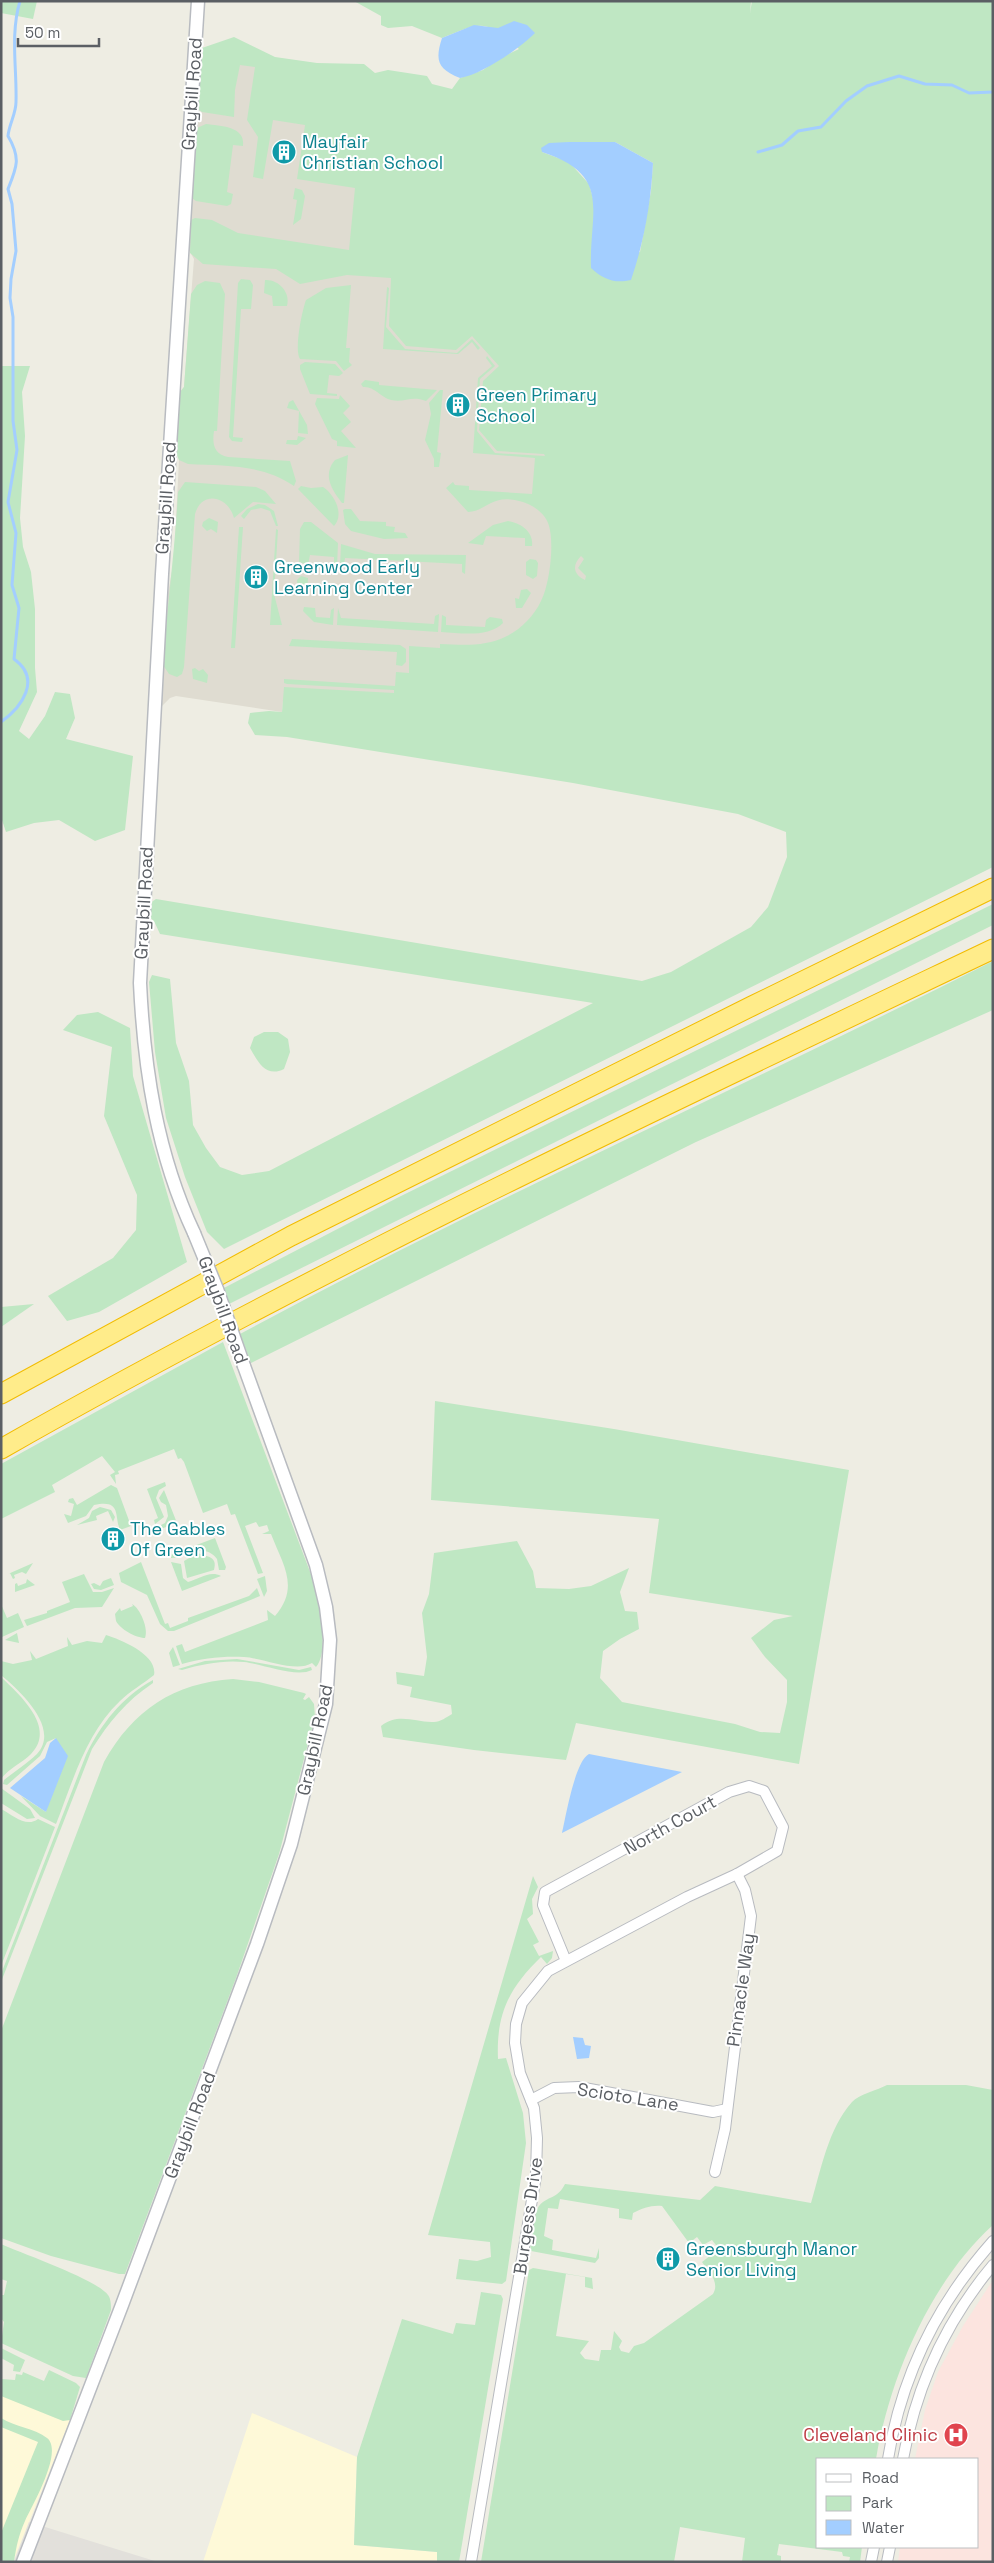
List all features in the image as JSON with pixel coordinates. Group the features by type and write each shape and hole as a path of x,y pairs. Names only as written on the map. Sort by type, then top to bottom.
{"highway":[{"path":"1,1394 291,1236 993,888"},
{"path":"1,1449 210,1333 353,1259 630,1122 993,949"}],"street":[{"name":"Graybill Road","path":"23,2562 122,2305 257,1944 291,1844 326,1704 330,1640 326,1607 316,1565 217,1289 184,1213 164,1152 153,1106 142,1031 140,983 162,566 198,1"},
{"name":"North Court","path":"566,1962 543,1905 546,1892 729,1792 749,1786 764,1791 783,1827 776,1851 736,1874"},
{"name":"Burgess Drive","path":"471,2562 536,2176 537,2138 531,2100 520,2072 515,2043 516,2024 522,2003 541,1978 566,1962 687,1897 736,1874"},
{"name":"Pinnacle Way","path":"715,2172 727,2109 751,1916 745,1890 736,1874"},
{"name":"Scioto Lane","path":"531,2100 554,2088 580,2087 713,2112 727,2109"},
{"path":"888,2458 902,2396 923,2343 954,2290 993,2241"},
{"path":"903,2458 915,2406 935,2354 956,2316 993,2265"},
{"path":"871,2562 874,2548"},
{"path":"887,2562 890,2548"}],"shaded area":[{"path":"240,63 256,66 470,274 701,700 283,701 282,712 176,696 170,698 161,707 168,593 174,560 180,392 184,387 194,259 189,250 200,71"},
{"name":"Cleveland Clinic","path":"993,2280 993,2562 898,2562 900,2548 979,2548 979,2458 915,2458 925,2410 938,2372 963,2326"},
{"path":"1,2393 70,2420 13,2562 1,2562"},
{"path":"252,2413 357,2457 354,2545 437,2552 437,2562 203,2562"},
{"path":"29,2522 158,2562 14,2562"}],"green space":[{"path":"1,1 37,1 33,19 1,13"},
{"path":"354,1 751,1 750,13 752,1 993,1 993,867 224,1249 207,1232 185,1177 166,1118 155,1052 149,982 152,975 170,979 176,1043 189,1081 193,1125 206,1148 220,1167 242,1175 269,1171 593,1003 160,934 154,921 148,916 150,903 156,899 642,981 671,972 751,927 768,907 787,857 786,832 738,814 573,783 287,737 255,735 248,723 250,713 282,712 284,687 394,693 394,690 287,684 284,683 284,679 395,686 396,672 409,673 409,646 440,648 440,644 482,644 499,640 527,622 538,607 547,584 551,540 548,523 540,512 528,504 510,499 496,501 480,509 468,512 446,488 453,482 455,485 469,486 469,490 532,494 535,458 473,453 478,378 492,366 486,358 487,356 495,366 480,379 477,431 495,453 545,456 544,454 497,451 479,430 483,381 499,366 472,336 456,350 406,346 389,326 391,278 347,275 300,284 276,269 203,264 190,253 191,220 195,218 212,220 238,233 349,250 355,188 297,179 305,125 273,120 263,179 253,177 258,137 247,120 255,67 240,65 235,90 234,117 202,112 198,109 202,48 234,37 275,57 317,63 364,64 375,73 388,70 427,76 432,84 452,89 460,78 483,70 500,58 519,49 499,32 484,26 467,28 442,38 412,26 388,28 381,25 381,16","holes":["569,142 615,142 653,163 651,191 640,252 591,268 595,205 589,184 569,162 542,152","581,556 584,559 578,568 586,576 585,580 578,575 575,569 576,563"]},
{"path":"206,124 231,128 240,134 243,139 243,146 233,145 227,192 233,194 231,204 227,206 196,201 192,198 197,128"},
{"path":"295,188 302,190 305,196 301,219 293,225 297,200 293,199"},
{"path":"241,279 250,280 253,285 251,309 241,309 233,437 243,438 242,442 232,441 229,437 238,283"},
{"path":"265,280 270,280 282,287 287,296 287,306 273,306 272,296 264,293"},
{"path":"205,281 220,283 225,294 217,431 214,431 213,436 215,448 220,454 228,457 290,461 296,481 294,486 282,479 256,470 229,466 188,464 179,460 177,455 180,392 184,387 191,294 197,285"},
{"path":"351,285 346,348 350,348 349,362 352,365 344,371 336,361 300,359 298,339 306,300 326,288"},
{"path":"387,287 389,288 386,327 405,349 457,353 472,339 480,348 478,350 472,342 458,354 383,349"},
{"path":"305,362 335,364 343,373 339,376 329,375 327,393 337,394 337,396 310,394 300,369 300,365"},
{"path":"2,366 30,366 22,392 25,436 20,518 23,547 31,572 35,609 37,692 19,731 29,739 45,716 55,692 70,694 75,718 66,739 133,756 125,830 95,841 59,820 34,823 6,832 1,817"},
{"path":"365,380 379,382 379,385 437,390 426,401 421,399 391,400 371,388 363,387 361,384"},
{"path":"440,390 443,390 437,452 441,453 439,467 434,467 434,459 425,440 431,414 429,403"},
{"path":"340,395 350,406 343,413 351,422 341,431 356,448 337,446 337,441 332,439 315,404 317,398 339,399"},
{"path":"293,400 307,425 308,434 298,433 299,411 287,408 289,402"},
{"path":"298,436 306,438 297,445 286,444 287,440 297,440"},
{"path":"348,455 344,503 342,503 332,488 329,471 335,460"},
{"path":"185,482 256,487 265,491 276,504 253,502 234,518 226,505 215,499 203,501 198,506 195,514 184,667 182,674 177,677 169,674 163,665 178,492"},
{"path":"301,486 311,488 323,487 331,494 338,510 337,521 334,526 298,489"},
{"path":"258,504 265,505 274,511 278,526 276,526 270,511 261,508 251,510 244,519 241,516 247,509"},
{"path":"351,509 360,521 386,522 386,526 395,527 394,532 405,533 408,538 384,539 351,531 345,524 343,510"},
{"path":"209,518 218,522 217,533 211,529 207,531 202,526 203,522"},
{"path":"508,521 522,526 529,532 532,546 525,546 525,538 486,536 483,545 468,543 493,525"},
{"path":"304,522 311,522 338,543 337,567 334,564 334,557 310,555 308,565 299,562 300,529"},
{"path":"239,527 243,527 235,648 231,648"},
{"path":"276,529 278,530 274,594 282,625 270,625"},
{"path":"341,544 375,554 466,555 465,574 462,572 462,564 345,558 344,565 340,567"},
{"path":"530,559 536,560 538,563 537,576 533,579 526,575 526,562"},
{"path":"301,576 308,578 307,593 304,595 298,594 297,580"},
{"path":"527,589 531,593 522,608 516,608 515,598 519,599 521,590"},
{"path":"304,607 315,608 316,617 330,618 331,610 334,608 333,625 314,622 303,611"},
{"path":"338,608 341,618 434,624 435,616 439,614 438,632 337,625"},
{"path":"442,615 446,617 446,625 485,627 486,620 490,617 502,619 503,623 497,628 482,633 441,632"},
{"path":"292,639 400,645 406,649 406,662 402,666 396,665 397,652 289,646"},
{"path":"195,668 199,671 203,669 208,675 207,683 193,679 192,669"},
{"path":"993,904 993,925 227,1305 222,1289 399,1197"},
{"path":"993,961 993,1010 696,1142 251,1363 240,1334 426,1237"},
{"path":"98,1012 130,1028 133,1076 187,1262 99,1312 67,1321 48,1296 113,1258 136,1230 137,1195 104,1116 112,1047 63,1030 77,1015"},
{"path":"264,1032 278,1032 288,1039 290,1052 284,1069 278,1071 267,1070 250,1048 254,1037"},
{"path":"34,1304 1,1327 1,1307"},
{"path":"223,1342 312,1577 323,1636 320,1659 316,1667 312,1663 305,1666 288,1666 252,1658 236,1657 205,1659 182,1664 176,1646 182,1644 185,1652 268,1620 267,1610 275,1616 287,1595 288,1585 284,1566 271,1534 262,1534 269,1531 267,1525 259,1527 256,1522 245,1526 263,1573 258,1574 235,1514 231,1515 227,1504 203,1513 184,1462 181,1458 178,1459 174,1449 118,1471 119,1474 115,1475 116,1484 110,1475 115,1472 102,1456 52,1485 55,1492 1,1519 1,1464"},
{"path":"435,1401 614,1429 849,1470 799,1764 576,1723 566,1760 474,1750 383,1737 381,1726 394,1720 408,1719 436,1722 452,1714 451,1705 410,1697 412,1687 397,1684 396,1672 424,1676 427,1657 422,1613 429,1594 434,1553 517,1541 533,1571 536,1588 569,1589 591,1586 629,1568 620,1592 625,1611 637,1612 639,1629 603,1651 600,1678 622,1702 735,1724 760,1732 780,1733 787,1702 787,1680 765,1657 751,1638 774,1620 793,1616 649,1593 659,1519 431,1500"},
{"path":"165,1482 166,1486 159,1490 156,1498 164,1517 155,1524 154,1520 158,1518 147,1489"},
{"path":"111,1485 117,1488 131,1526 120,1530 115,1510 109,1504 94,1505 86,1516 68,1523 64,1514 71,1516 74,1504 68,1502 69,1499 73,1498 77,1505"},
{"path":"164,1490 177,1523 158,1530 157,1527 165,1523 168,1516 166,1505 159,1498"},
{"path":"100,1507 111,1510 115,1517 113,1522 108,1511 96,1516 97,1520 77,1525 89,1518 92,1511"},
{"path":"215,1538 226,1567 225,1570 219,1570 217,1559 206,1551 171,1558 170,1555"},
{"path":"198,1553 208,1556 213,1560 214,1570 187,1578 184,1561"},
{"path":"141,1562 165,1624 168,1623 170,1628 188,1621 188,1618 249,1596 257,1588 260,1596 174,1631 168,1631 160,1624 147,1595 121,1582 119,1573"},
{"path":"171,1562 181,1564 183,1578 188,1582 209,1574 221,1576 182,1591"},
{"path":"33,1563 26,1574 22,1572 14,1575 15,1578 13,1579 10,1573"},
{"path":"84,1574 93,1592 102,1592 114,1588 102,1607 75,1608 27,1626 24,1620 47,1613 47,1611 70,1602 62,1582"},
{"path":"265,1576 267,1591 264,1597 257,1579"},
{"path":"111,1578 114,1585 101,1590 94,1589 91,1584 94,1583 100,1586 103,1581"},
{"path":"27,1579 35,1585 15,1592 15,1584 17,1583 18,1586 26,1583"},
{"path":"1,1604 7,1618 18,1613 24,1627 2,1637"},
{"path":"132,1604 143,1619 146,1629 145,1638 129,1632 116,1621 115,1614 120,1608 121,1611 133,1606"},
{"path":"17,1633 19,1643 5,1640"},
{"path":"106,1635 138,1649 150,1661 154,1668 154,1675 120,1701 98,1728 82,1758 56,1824 40,1816 21,1796 46,1812 56,1738 47,1742 40,1756 7,1785 3,1784 4,1780 37,1754 43,1744 44,1733 35,1710 18,1690 1,1675 1,1661 13,1664 32,1660 30,1651 36,1659 68,1646 67,1637 72,1645 87,1641 102,1643"},
{"path":"173,1647 180,1665 173,1667 169,1653"},
{"path":"237,1659 299,1670 311,1667 312,1670 288,1672 244,1662 213,1663 182,1670 178,1669 205,1661"},
{"path":"1,1677 26,1702 38,1723 40,1734 38,1744 31,1754 1,1779"},
{"path":"233,1679 259,1682 304,1693 306,1694 303,1699 305,1700 309,1697 314,1704 315,1717 279,1854 236,1978 125,2274 119,2274 51,2256 1,2238 1,2031 104,1762 115,1744 142,1714 174,1693 192,1686"},
{"path":"153,1680 153,1683 134,1697 119,1713 92,1749 1,1982 1,1974 86,1755 98,1733 122,1703"},
{"path":"1,1788 30,1809 35,1818 27,1819 1,1803"},
{"path":"1,1809 24,1821 29,1822 38,1819 55,1827 1,1966"},
{"path":"533,1876 538,1887 532,1899 533,1914 527,1919 539,1942 533,1945 539,1956 553,1951 552,1958 547,1964 541,1957 520,1980 507,2003 499,2028 498,2059 506,2058 523,2113 526,2143 506,2281 502,2284 456,2279 459,2259 477,2261 491,2257 490,2242 428,2235"},
{"path":"887,2085 966,2085 993,2090 993,2225 970,2248 950,2274 932,2302 916,2333 891,2396 876,2458 816,2458 816,2548 862,2548 860,2562 849,2562 850,2557 843,2556 842,2552 779,2544 777,2555 781,2556 781,2562 742,2562 745,2538 680,2527 674,2562 481,2562 529,2270 533,2268 592,2278 593,2289 585,2287 585,2277 566,2274 556,2336 589,2341 580,2353 585,2359 599,2361 601,2350 611,2350 614,2331 622,2341 619,2347 621,2351 629,2353 634,2346 644,2343 713,2294 715,2290 713,2277 702,2262 719,2249 712,2240 703,2245 697,2237 689,2243 662,2206 651,2206 637,2211 633,2213 632,2220 619,2218 619,2209 560,2199 558,2209 548,2208 544,2236 553,2240 552,2250 596,2258 599,2248 599,2258 595,2263 531,2251 533,2228 539,2206 545,2200 556,2195 565,2184 700,2200 715,2186 811,2203 831,2137 852,2102 864,2094"},
{"path":"1,2244 75,2274 108,2295 111,2310 86,2378 73,2376 1,2343 4,2322 1,2318 1,2295 4,2295 7,2281 1,2279"},
{"path":"481,2292 501,2295 503,2299 459,2562 437,2562 437,2552 354,2545 357,2457 402,2319 453,2334 456,2323 475,2325"},
{"path":"1,2348 25,2360 20,2372 13,2371 14,2365 1,2358"},
{"path":"49,2370 76,2383 80,2387 70,2420 63,2421 1,2396 1,2379 15,2380 16,2374 22,2375 23,2372 44,2381"},
{"path":"1,2418 47,2438 51,2445 52,2454 40,2492 21,2531 14,2562 1,2562 1,2533 38,2442 1,2427"}],"water":[{"path":"514,21 527,25 535,33 489,67 460,78 452,75 442,67 439,52 442,38 474,25 498,28"},
{"path":"615,142 653,163 651,193 646,222 631,280 609,280 591,268 593,212 592,197 588,184 579,172 564,161 542,152 541,148 549,143"},
{"path":"56,1738 68,1756 46,1812 10,1788 45,1758 50,1743"},
{"path":"589,1754 682,1772 562,1833 575,1778 579,1767"},
{"path":"573,2037 583,2038 585,2045 591,2046 589,2058 577,2059"}],"waterway":[{"path":"1,722 22,701 28,684 27,675 14,659 19,608 12,585 16,533 8,502 17,450 13,421 13,317 10,298 16,251 12,204 8,189 14,175 16,157 15,150 8,136 16,106 15,26 20,1"},
{"path":"758,152 782,145 798,131 821,127 846,101 867,86 899,76 925,84 952,85 969,93 993,92"}],"place":[{"name":"Mayfair Christian School","path":"284,152"},
{"name":"Green Primary School","path":"458,405"},
{"name":"Greenwood Early Learning Center","path":"256,577"},
{"name":"The Gables Of Green","path":"113,1539"},
{"name":"Greensburgh Manor Senior Living","path":"668,2259"},
{"name":"Cleveland Clinic","path":"956,2435"}]}
